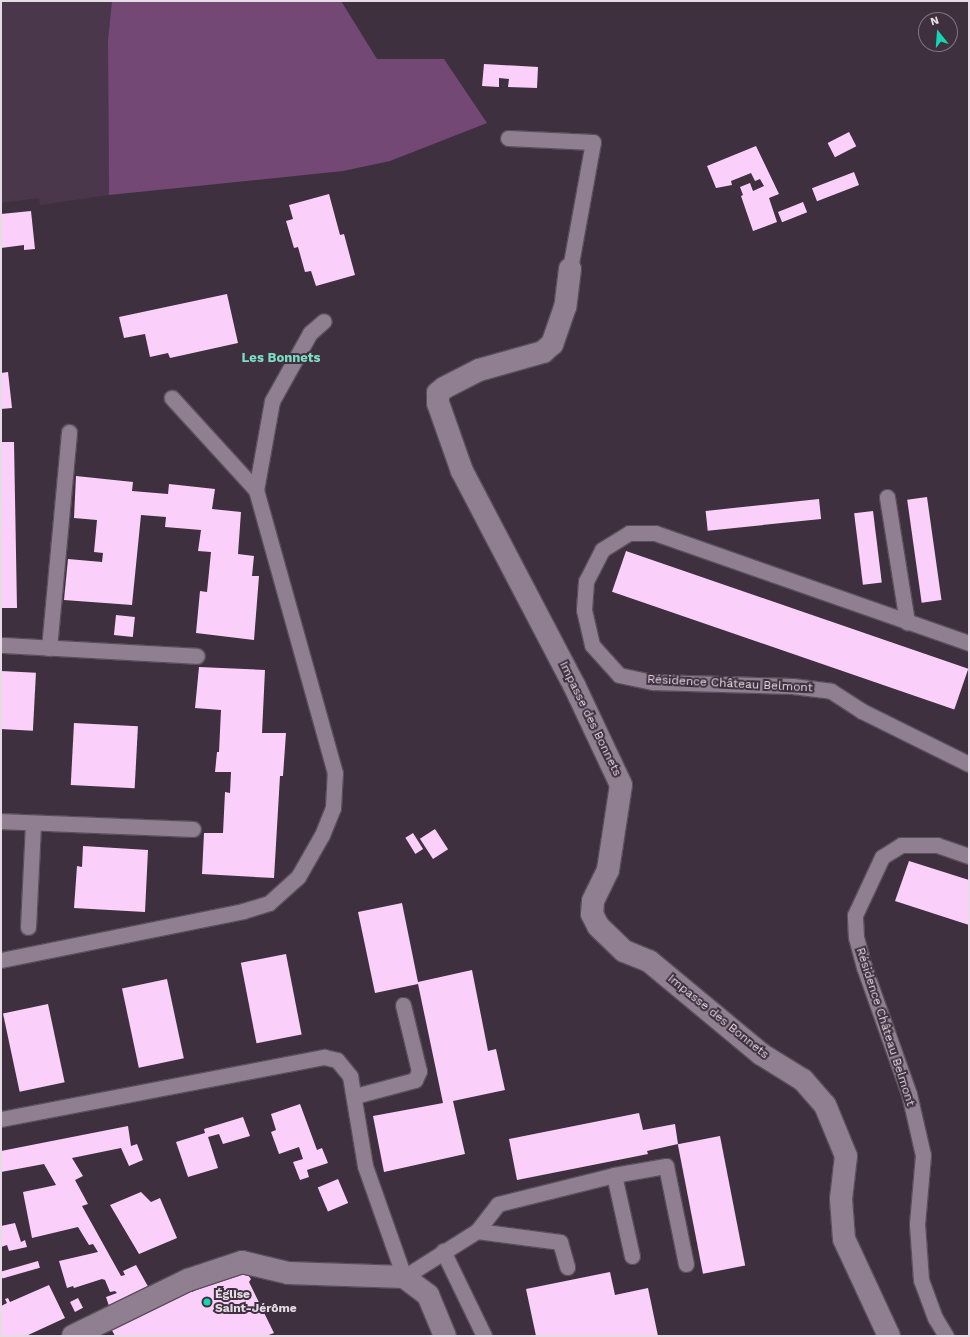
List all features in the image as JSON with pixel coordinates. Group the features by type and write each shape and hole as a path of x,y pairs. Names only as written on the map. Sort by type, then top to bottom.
{"street":[{"name":"Impasse des Bonnets","path":"570,269 566,307 552,344 543,352 479,370 444,388 438,393 438,403 462,471 574,685 621,785 608,870 592,901 592,914 598,926 624,951 649,961 761,1054 803,1080 825,1105 846,1156 841,1199 844,1239 889,1336"},
{"path":"73,1336 188,1280 242,1262 288,1273 404,1277 428,1295 445,1336"}],"lane":[{"path":"508,138 593,142 570,269"},
{"path":"1,960 243,911 269,903 298,877 322,835 333,808 334,773 256,490 272,401 310,333 324,321"},
{"path":"172,398 256,490"},
{"path":"49,648 69,432"},
{"path":"887,497 907,622"},
{"name":"Résidence Château Belmont","path":"969,643 655,532 629,533 602,550 586,581 584,610 592,644 619,675 653,682 792,686 832,691 862,711 969,764"},
{"path":"1,645 197,656"},
{"path":"1,821 193,829"},
{"path":"28,927 33,823"},
{"name":"Résidence Château Belmont","path":"946,1336 935,1318 921,1280 917,1224 923,1155 909,1094 864,967 856,937 855,915 882,858 902,845 937,846 969,856"},
{"path":"354,1096 415,1080 418,1071 402,1005"},
{"path":"1,1119 324,1057 337,1060 345,1068 354,1096 365,1166 404,1277 443,1251 478,1231 498,1204 614,1175 666,1166 686,1264"},
{"path":"614,1175 632,1256"},
{"path":"478,1231 560,1242 567,1267"},
{"path":"443,1251 484,1336"}],"shaded area":[{"path":"1,1 112,1 108,40 109,195 40,205 39,198 1,203"},
{"path":"112,1 341,1 377,59 444,59 487,123 390,161 343,171 109,195 108,40"}],"building":[{"path":"484,64 538,67 537,88 508,87 509,79 499,78 499,87 482,86"},
{"path":"849,132 856,146 835,157 828,143"},
{"path":"756,146 779,194 769,198 777,222 753,231 741,196 743,195 740,187 750,183 753,191 764,186 760,179 755,181 751,173 731,181 732,185 716,188 707,166"},
{"path":"854,172 859,185 817,201 812,188"},
{"path":"329,194 340,235 344,234 355,275 316,286 311,271 305,272 298,247 294,248 286,221 293,219 289,205"},
{"path":"803,202 807,212 782,222 778,212"},
{"path":"31,211 35,249 24,250 24,245 1,248 1,214"},
{"path":"227,294 238,343 170,358 168,353 150,357 145,334 124,338 119,317"},
{"path":"8,372 12,408 1,409 1,373"},
{"path":"1,442 14,442 17,608 1,608"},
{"path":"76,476 133,482 132,491 168,494 169,484 215,489 212,509 241,512 238,554 254,556 252,576 259,576 254,640 196,633 200,591 207,592 211,552 198,551 201,530 165,527 166,517 141,515 132,605 64,600 68,559 102,562 103,553 94,552 97,520 74,518"},
{"path":"927,497 941,600 922,603 907,500"},
{"path":"819,499 821,519 708,531 706,511"},
{"path":"873,511 882,582 863,585 854,513"},
{"path":"626,551 968,669 954,710 612,592"},
{"path":"116,615 135,617 133,637 114,635"},
{"path":"199,667 265,670 262,733 286,733 283,776 280,776 274,878 202,874 204,833 223,833 225,792 230,793 231,772 215,772 217,752 219,752 221,710 195,708"},
{"path":"1,671 36,673 33,731 1,729"},
{"path":"74,723 138,726 135,788 71,785"},
{"path":"435,829 448,849 433,859 420,839"},
{"path":"413,833 423,849 415,854 405,838"},
{"path":"83,846 148,850 145,912 74,908 77,866 82,867"},
{"path":"909,861 969,880 969,925 895,901"},
{"path":"402,903 418,982 472,970 488,1051 496,1049 505,1090 453,1101 465,1154 384,1172 373,1116 443,1103 418,984 375,993 358,912"},
{"path":"286,954 302,1034 256,1043 241,963"},
{"path":"167,979 184,1058 139,1068 122,989"},
{"path":"48,1004 65,1082 20,1092 3,1014"},
{"path":"300,1104 317,1150 322,1148 328,1163 307,1170 309,1177 300,1180 293,1162 303,1159 299,1147 279,1154 271,1132 276,1130 271,1114"},
{"path":"639,1113 643,1130 675,1124 678,1144 647,1151 648,1154 517,1180 509,1139"},
{"path":"243,1117 250,1136 223,1144 219,1134 208,1137 218,1168 188,1177 176,1142 205,1133 204,1129"},
{"path":"128,1126 131,1146 137,1144 143,1160 129,1166 121,1148 72,1158 83,1176 75,1180 88,1204 82,1206 121,1276 125,1275 123,1271 136,1265 150,1290 110,1309 106,1297 117,1293 115,1291 110,1292 105,1280 102,1279 74,1288 73,1286 67,1288 59,1261 98,1252 93,1244 89,1245 78,1227 32,1238 23,1192 56,1185 44,1164 1,1172 1,1151"},
{"path":"720,1136 745,1266 703,1274 678,1144"},
{"path":"338,1179 348,1203 328,1212 318,1188"},
{"path":"141,1192 151,1202 160,1198 177,1238 139,1254 110,1205"},
{"path":"15,1223 21,1242 25,1240 27,1247 9,1251 7,1245 1,1247 1,1226"},
{"path":"38,1261 40,1268 2,1278 1,1272"},
{"name":"Église Saint-Jérôme","path":"242,1268 251,1279 249,1282 274,1333 266,1336 115,1336 108,1323 190,1287 192,1292"},
{"path":"610,1272 615,1295 648,1288 658,1336 536,1336 526,1289"},
{"path":"49,1285 65,1318 26,1336 1,1336 1,1306 7,1303 5,1299 8,1298 10,1302"},
{"path":"78,1298 83,1308 75,1312 70,1302"}],"place":[{"name":"Église Saint-Jérôme","path":"207,1302"}],"district":[{"name":"Les Bonnets","path":"281,358"}]}
